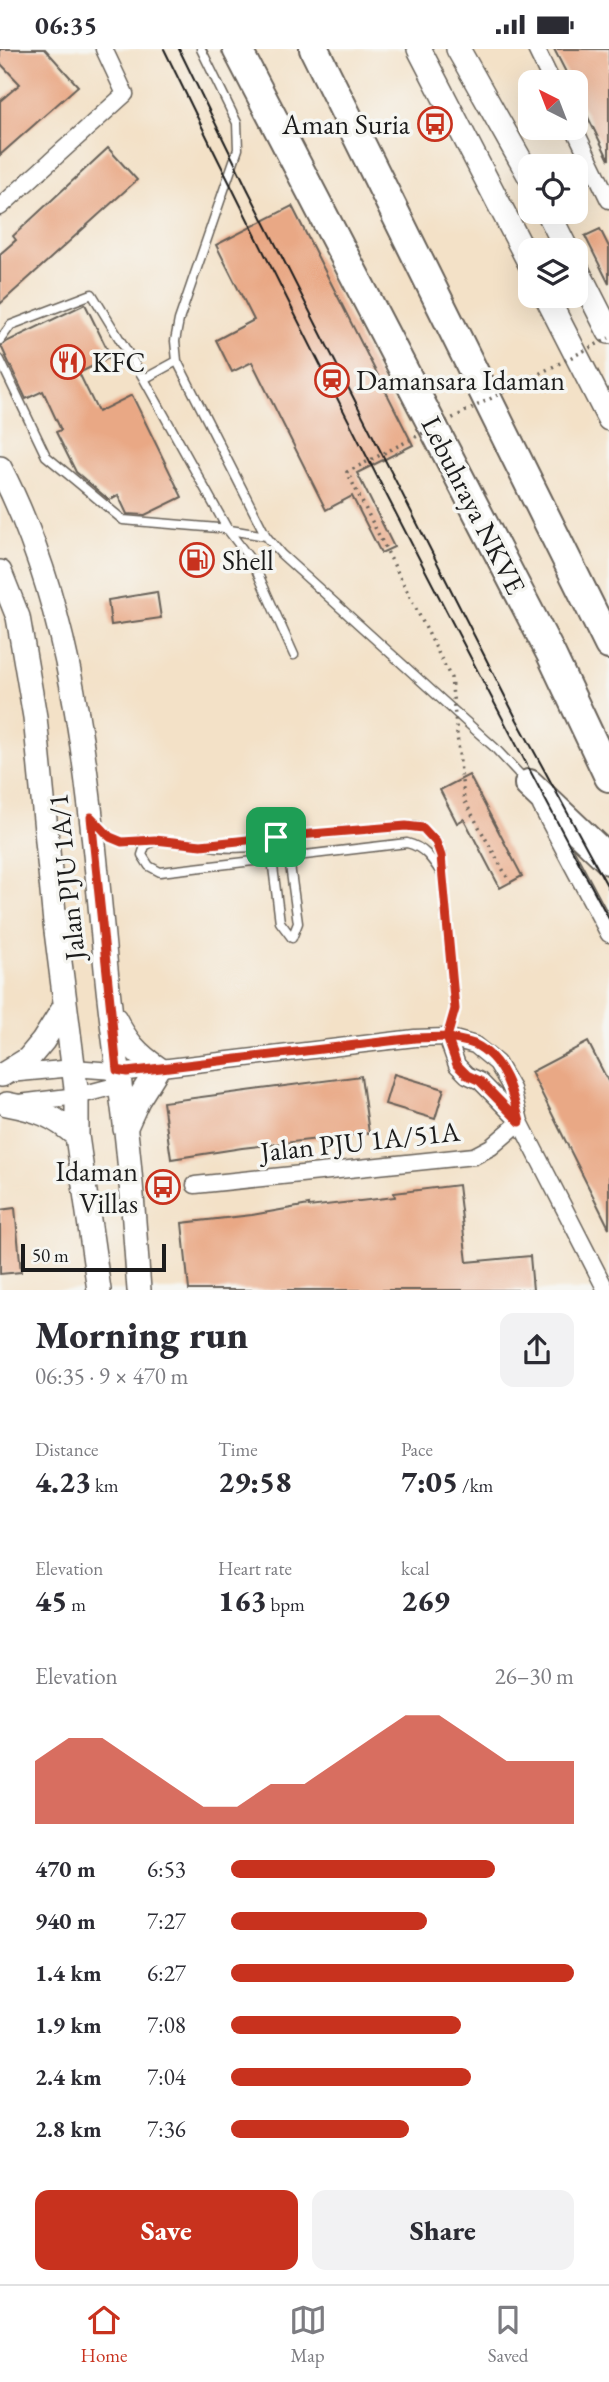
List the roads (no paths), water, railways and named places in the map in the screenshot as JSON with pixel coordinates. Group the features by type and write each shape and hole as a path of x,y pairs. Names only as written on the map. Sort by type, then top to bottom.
{"highway":[{"name":"Lebuhraya NKVE","path":"237,49 545,641 609,777"},
{"name":"Lebuhraya NKVE","path":"314,49 609,645"},
{"path":"529,784 609,860"}],"main road":[{"path":"419,49 518,241"},
{"path":"458,49 518,156"},
{"path":"588,291 609,332"},
{"path":"552,308 609,419"},
{"name":"Jalan PJU 1A/1","path":"0,468 19,506 50,591 65,655 91,817 110,1010 121,1076 139,1290"},
{"name":"Jalan PJU 1A/1","path":"0,572 18,617 35,717 55,923 77,1096 77,1136 99,1290"},
{"path":"1,1075 28,1059 65,1006"},
{"path":"110,1010 126,1041 139,1055 158,1067 138,1100 125,1129"},
{"path":"3,1105 39,1110 58,1119 77,1136"}],"street":[{"path":"0,207 125,94 104,49"},
{"path":"536,49 546,70"},
{"path":"580,140 609,200"},
{"path":"529,784 609,934"},
{"path":"447,1037 457,1065 467,1075 480,1081 520,1122"},
{"path":"3,1105 77,1096 121,1076 158,1067 415,1038 447,1037 475,1045 497,1063 512,1089 520,1122 606,1290"},
{"path":"1,1075 73,1068 121,1076"},
{"name":"Jalan PJU 1A/51A","path":"195,1185 474,1156 491,1147 520,1122"}],"lane":[{"path":"201,49 237,123 238,149 182,312 175,341 177,361 266,536 289,562 494,747 529,784"},
{"path":"0,340 11,325 92,294 144,379 228,530 253,563 294,656"},
{"path":"0,360 46,456 123,520 266,536"},
{"path":"144,379 177,361"},
{"path":"91,817 110,837 122,842 155,840 222,848 265,846 289,857"},
{"path":"201,845 406,826 423,828 436,842 441,856 455,1009 447,1037"},
{"path":"289,857 298,923 292,938 280,922 272,859 290,843 311,834"},
{"path":"155,840 145,846 142,855 149,866 160,872 407,843 417,845 428,854 442,873"}],"tram line":[{"path":"164,49 382,486 609,919"},
{"path":"179,49 517,720 609,889"}],"place":[{"name":"Aman Suria","path":"435,124"},
{"name":"KFC","path":"68,362"},
{"name":"Damansara Idaman","path":"332,380"},
{"name":"Shell","path":"197,560"},
{"name":"Idaman Villas","path":"163,1187"}]}
